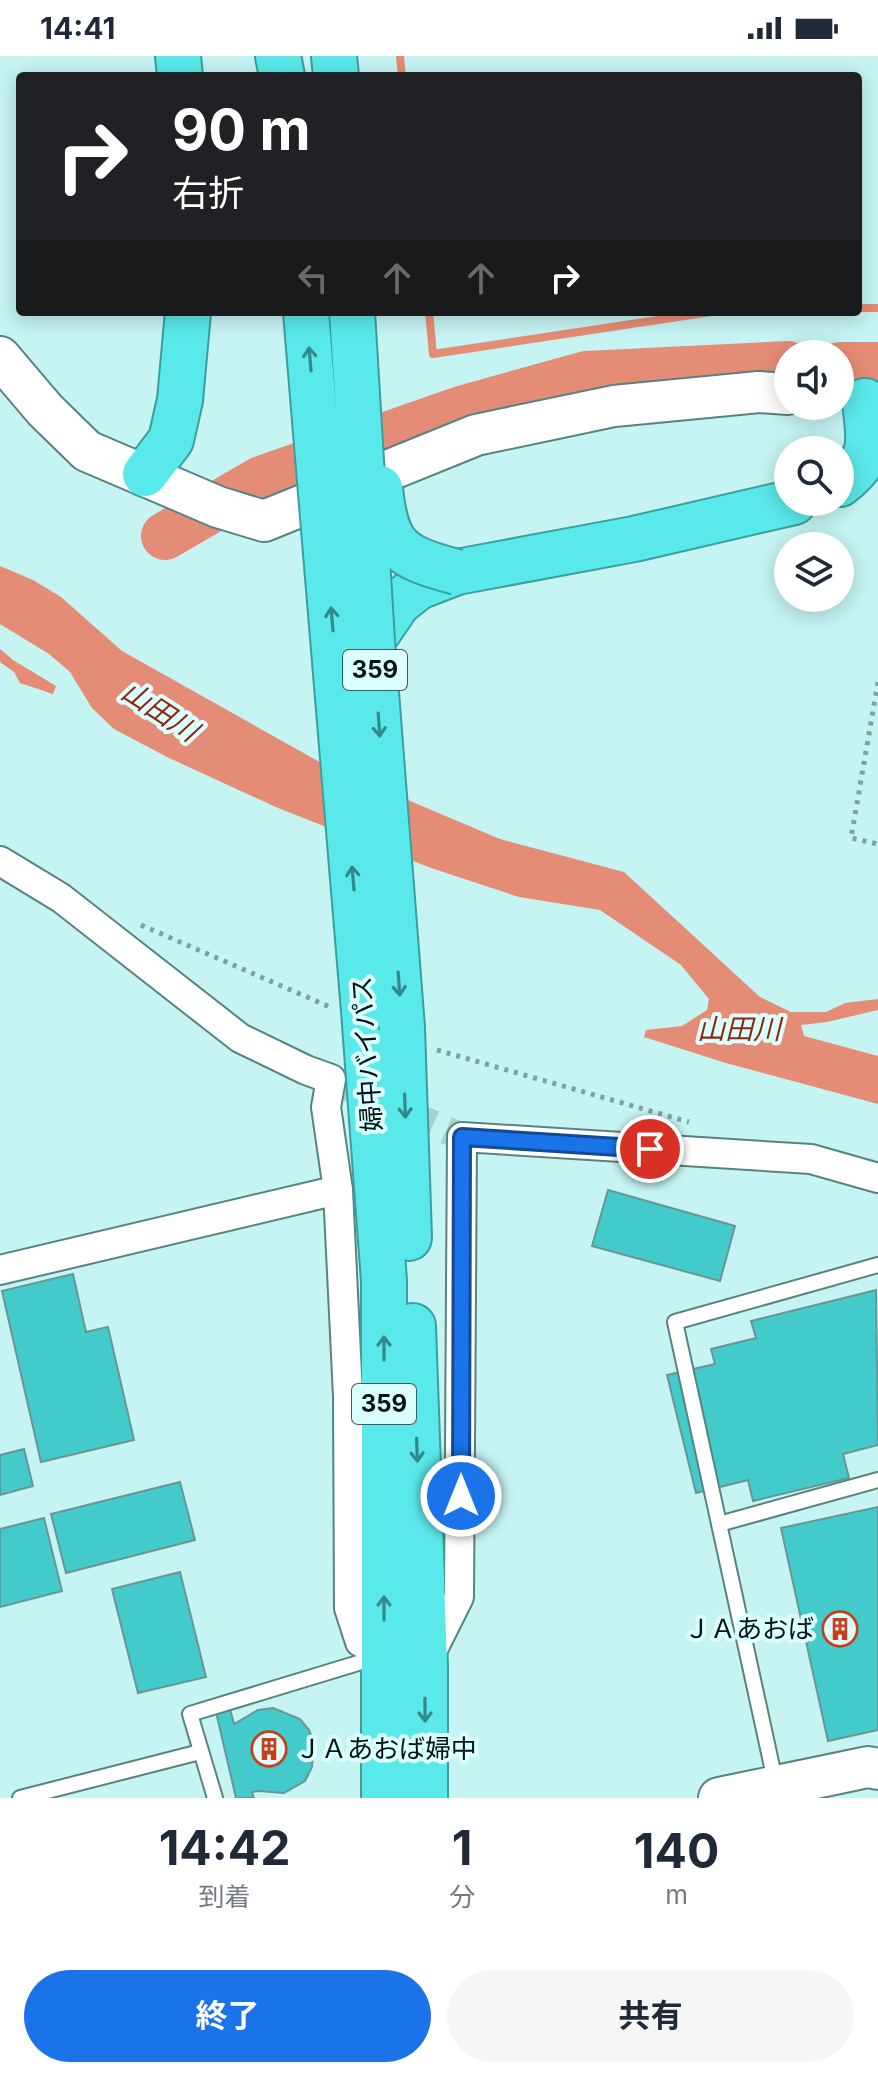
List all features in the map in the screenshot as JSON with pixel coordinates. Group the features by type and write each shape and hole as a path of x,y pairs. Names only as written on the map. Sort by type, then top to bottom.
{"highway":[{"path":"159,482 180,400 188,316"},
{"name":"婦中バイパス","path":"306,316 383,1025 425,1666 425,1798"},
{"name":"婦中バイパス","path":"353,316 372,641 383,1025 384,1798"},
{"path":"354,316 371,386 381,501 387,532 403,553 423,563 457,572"},
{"path":"854,473 869,448 861,400"},
{"path":"372,641 398,603 418,587 457,572 634,539 774,507"}],"street":[{"path":"0,357 45,410 87,451 218,507 264,521 476,435 614,406 774,393"},
{"path":"0,861 61,898 240,1038 331,1079 326,1107 338,1190 348,1396 349,1608 360,1642 384,1655"},
{"path":"425,1666 459,1597 462,1137 811,1159 878,1178"},
{"path":"0,1270 338,1190"},
{"path":"719,1798 868,1767 878,1769"}],"lane":[{"path":"776,1785 675,1322 878,1265"},
{"path":"719,1524 878,1480"},
{"path":"215,1798 190,1714 384,1655"},
{"path":"20,1798 200,1752"}],"path":[{"path":"878,682 851,838 878,844"},
{"path":"136,922 383,1025 702,1126"}],"water":[{"name":"山田川","path":"0,566 33,580 61,597 122,651 325,765 500,839 624,872 760,997 791,1012 826,1012 845,1003 878,999 878,1010 801,1025 804,1036 878,1056 878,1104 726,1063 644,1037 646,1030 682,1026 707,1010 709,999 681,965 600,910 519,897 431,868 278,808 114,729 92,708 70,672 49,654 0,624"},
{"name":"山田川","path":"0,649 56,686 53,694 20,683 14,672 0,662"}],"building":[{"path":"608,1190 735,1226 720,1281 592,1246"},
{"path":"73,1274 86,1332 108,1327 134,1440 41,1462 2,1291"},
{"path":"876,1290 878,1445 843,1454 849,1478 753,1501 748,1480 696,1493 667,1375 715,1364 711,1349 756,1338 751,1321"},
{"path":"24,1449 33,1486 0,1495 0,1455"},
{"path":"180,1482 195,1540 66,1573 51,1514"},
{"name":"ＪＡあおば","path":"878,1507 878,1730 828,1741 781,1528"},
{"path":"44,1518 62,1591 0,1607 0,1529"},
{"path":"180,1572 206,1677 138,1693 112,1589"},
{"name":"ＪＡあおば婦中","path":"273,1708 300,1719 309,1730 314,1742 312,1767 305,1781 284,1793 259,1791 252,1792 254,1798 236,1798 216,1712 230,1709 234,1724 258,1710"}],"waterway":[{"path":"400,56 402,72"},
{"path":"862,308 878,308"},
{"path":"429,316 433,354 685,316"},
{"name":"山田川","path":"165,536 261,480 464,409 586,375 774,366"},
{"name":"山田川","path":"854,366 878,366"}],"tunnel":[{"path":"331,1079 462,1137"}],"place":[{"name":"ＪＡあおば","path":"840,1629"},
{"name":"ＪＡあおば婦中","path":"269,1749"}],"route":[{"path":"461,1496 462,1137 650,1149"}]}
